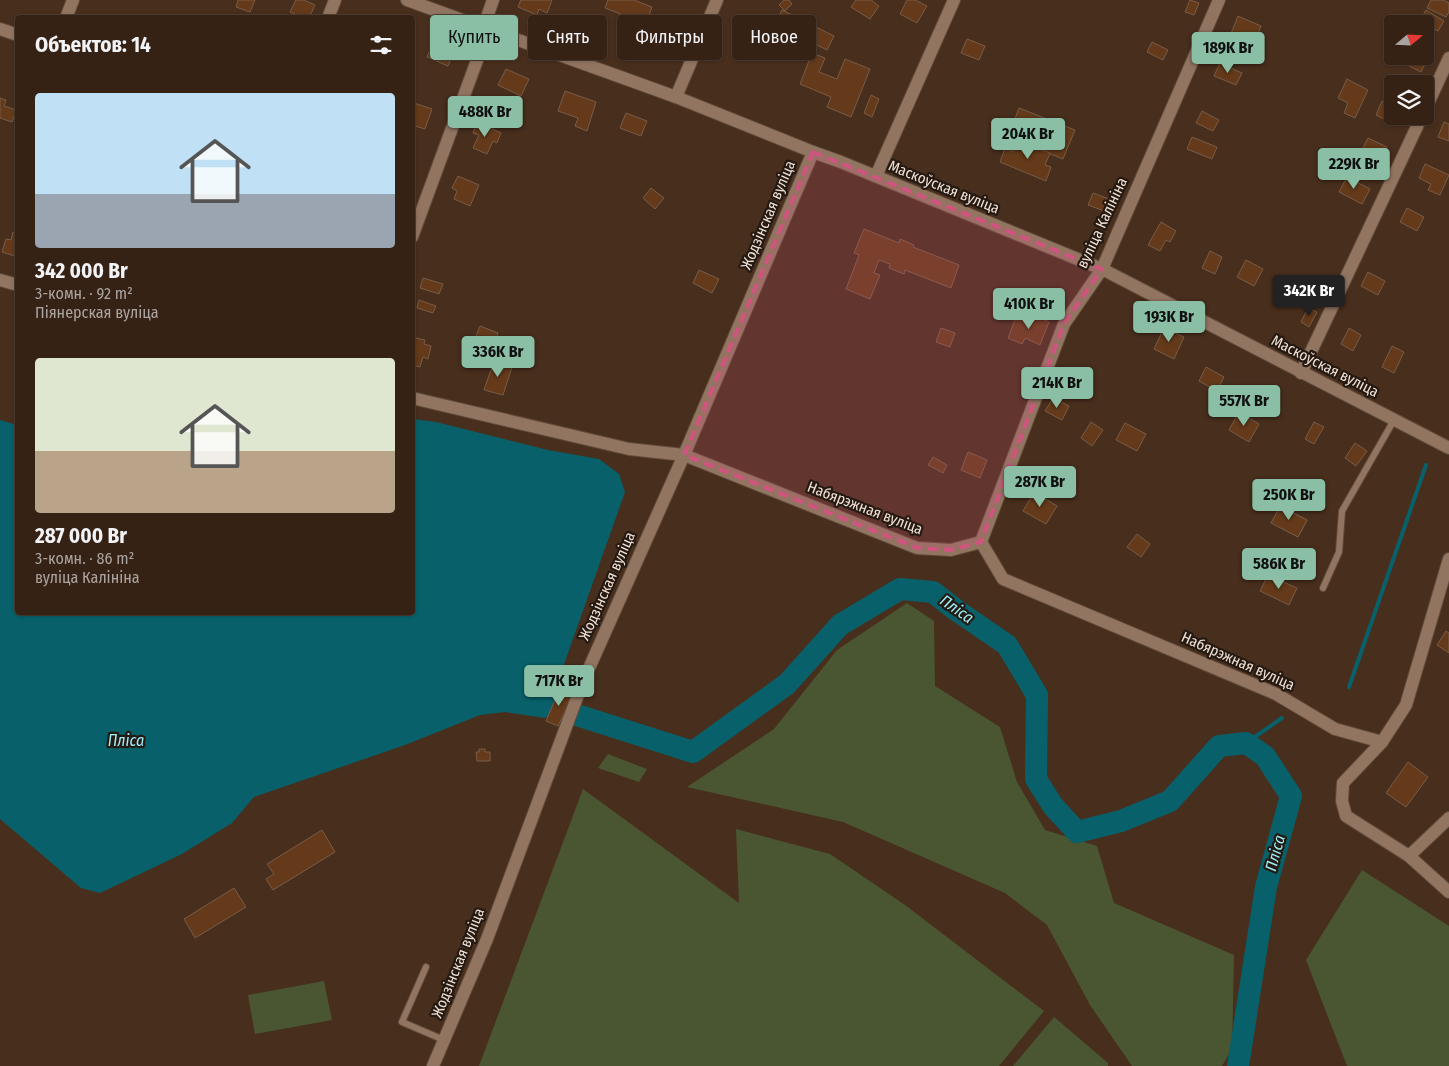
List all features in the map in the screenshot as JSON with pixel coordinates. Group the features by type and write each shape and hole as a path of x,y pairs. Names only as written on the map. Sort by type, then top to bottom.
{"street":[{"path":"67,15 73,0"},
{"path":"329,15 335,0"},
{"name":"Маскоўская вуліца","path":"407,0 447,15"},
{"path":"489,15 493,0"},
{"path":"676,97 717,0"},
{"path":"876,176 954,0"},
{"name":"вуліца Калініна","path":"981,542 1064,324 1102,269 1218,0"},
{"path":"0,29 15,34"},
{"name":"Маскоўская вуліца","path":"518,41 676,97 876,176 1102,269 1449,448"},
{"path":"1434,90 1449,58"},
{"path":"415,229 477,60"},
{"path":"1301,373 1418,125"},
{"name":"Жодзінская вуліца","path":"433,1066 487,939 582,684 684,455 813,152"},
{"path":"0,280 15,284"},
{"name":"Набярэжная вуліца","path":"415,399 629,449 684,455 917,548 951,550 981,542 1003,578 1276,694 1335,729 1382,742"},
{"path":"1448,568 1406,705 1382,742 1344,783 1342,801 1346,816 1409,856 1449,892"},
{"path":"1409,856 1449,818"}],"lane":[{"path":"1323,588 1339,552 1342,511 1394,420"},
{"path":"426,967 402,1022 444,1040"}],"highlighted area":[{"path":"813,152 1102,269 1064,324 981,542 951,550 917,548 684,455"}],"green space":[{"path":"907,603 934,621 935,686 1000,727 1017,782 1045,830 1097,846 1114,903 1234,955 1232,1049 1222,1066 1132,1066 1090,1005 1047,925 1005,893 843,822 687,787 774,729 837,650"},
{"path":"608,754 647,769 639,782 598,768"},
{"path":"583,789 739,903 736,829 830,854 905,905 1044,1011 999,1066 479,1066"},
{"path":"1362,870 1449,926 1449,1066 1347,1066 1306,960"},
{"path":"324,981 332,1020 255,1034 248,995"},
{"path":"1054,1017 1108,1063 1108,1066 1013,1066"}],"water":[{"name":"Пліса","path":"415,419 436,422 548,450 599,459 619,474 625,492 545,718 505,712 480,715 405,745 254,797 232,823 182,854 100,893 81,888 0,819 0,420 15,424 15,615 415,615"}],"building":[{"path":"238,0 255,0 250,12 236,7"},
{"path":"296,0 304,0 315,5 310,15 296,15 290,12"},
{"path":"521,0 552,0 547,13 539,9 537,15 518,7"},
{"path":"608,0 634,0 652,7 649,15 623,15 605,8"},
{"path":"784,0 789,0 792,4 785,11 779,5"},
{"path":"856,0 871,0 879,6 870,19 851,7"},
{"path":"907,0 915,0 927,6 917,23 900,14"},
{"path":"1190,0 1199,3 1194,15 1185,12"},
{"path":"1431,0 1443,0 1449,3 1449,12 1446,17 1427,8"},
{"path":"782,10 792,15 780,15"},
{"path":"1426,10 1444,21 1438,31 1434,29 1434,15 1423,15"},
{"path":"1238,16 1261,26 1256,39 1247,35 1245,42 1230,36"},
{"path":"816,27 834,36 827,50 816,44"},
{"path":"967,39 985,46 979,60 961,53"},
{"path":"1152,42 1168,50 1163,60 1147,52"},
{"path":"816,55 825,58 819,72 837,79 845,59 870,69 851,117 827,107 831,97 800,84 809,60 816,60"},
{"path":"434,60 450,60 448,66"},
{"path":"1220,63 1242,73 1236,85 1214,76"},
{"path":"1407,65 1424,65 1421,72"},
{"path":"506,69 529,79 521,96 498,85"},
{"path":"1347,79 1368,90 1355,118 1344,113 1348,103 1338,98"},
{"path":"565,91 596,102 587,131 575,126 578,118 558,111"},
{"path":"871,95 879,99 872,117 864,113"},
{"path":"0,98 6,100 4,106 15,110 15,113 12,122 0,118"},
{"path":"1382,101 1384,102 1384,119 1376,115"},
{"path":"415,103 432,109 425,129 415,126"},
{"path":"1019,108 1075,130 1063,159 1008,137"},
{"path":"1202,111 1219,120 1213,131 1196,123"},
{"path":"626,113 647,121 641,136 620,128"},
{"path":"477,122 501,133 497,143 493,141 487,154 473,148 479,135 473,133"},
{"path":"1444,122 1449,124 1449,141 1438,137"},
{"path":"1192,137 1217,147 1212,159 1187,149"},
{"path":"1368,138 1387,147 1381,160 1362,150"},
{"path":"1018,141 1050,153 1045,165 1051,167 1046,181 1000,162 1005,148 1013,152"},
{"path":"1425,164 1449,175 1440,195 1428,190 1431,184 1419,178"},
{"path":"458,176 479,185 470,206 454,199 457,191 452,188"},
{"path":"1347,177 1370,189 1362,204 1339,192"},
{"path":"651,188 664,198 655,209 643,198"},
{"path":"1093,193 1117,202 1112,214 1088,205"},
{"path":"1407,208 1424,217 1417,231 1400,222"},
{"path":"1161,222 1176,231 1170,242 1166,240 1160,251 1148,245"},
{"path":"864,229 899,243 900,239 914,245 913,247 959,265 951,288 905,270 904,274 889,268 890,264 879,260 874,273 880,275 870,299 846,289 859,255 854,253"},
{"path":"13,232 15,233 15,256 2,252 6,239 11,240"},
{"path":"1210,251 1222,257 1215,274 1202,268"},
{"path":"1246,260 1263,269 1254,286 1237,277"},
{"path":"699,270 719,279 712,293 693,283"},
{"path":"1368,272 1385,281 1378,295 1361,286"},
{"path":"423,278 443,284 439,294 420,288"},
{"path":"419,300 436,306 433,313 417,308"},
{"path":"1308,308 1317,312 1309,327 1301,322"},
{"path":"1032,314 1049,322 1040,345 1025,338 1022,344 1008,338 1016,317 1028,322"},
{"path":"480,326 498,333 493,348 474,342"},
{"path":"941,328 955,333 950,347 936,342"},
{"path":"1164,328 1184,337 1174,359 1154,349"},
{"path":"1349,328 1361,335 1353,351 1341,344"},
{"path":"415,338 425,340 424,344 431,346 428,359 423,357 420,367 415,366"},
{"path":"1392,346 1404,352 1394,373 1382,367"},
{"path":"494,361 512,367 503,395 484,390"},
{"path":"1206,367 1224,377 1217,391 1199,381"},
{"path":"1261,390 1274,397 1265,414 1253,407"},
{"path":"1053,398 1069,406 1062,420 1045,411"},
{"path":"1239,412 1259,424 1249,442 1229,430"},
{"path":"1091,422 1103,430 1092,446 1081,438"},
{"path":"1314,422 1324,427 1314,444 1305,439"},
{"path":"1125,423 1146,434 1137,451 1116,440"},
{"path":"1355,443 1367,451 1356,466 1345,458"},
{"path":"968,452 987,460 980,478 961,470"},
{"path":"933,457 947,465 943,473 928,465"},
{"path":"1034,492 1057,506 1046,524 1023,511"},
{"path":"1280,506 1307,520 1298,537 1272,523"},
{"path":"1280,506 1307,520 1298,537 1271,523"},
{"path":"1137,534 1150,544 1141,557 1127,547"},
{"path":"1268,575 1297,588 1289,605 1260,591"},
{"path":"1446,631 1449,633 1449,653 1437,645"},
{"path":"560,688 573,694 558,726 546,721"},
{"path":"479,749 485,749 485,752 490,752 490,761 477,761 476,752 479,752"},
{"path":"1408,762 1428,777 1406,807 1386,793"},
{"path":"322,830 335,852 273,890 266,879 274,874 267,864"},
{"path":"234,888 246,907 195,938 184,919"}],"waterway":[{"path":"1349,687 1426,465"},
{"name":"Пліса","path":"520,697 693,752 787,684 840,625 900,589 933,592 1007,645 1037,695 1036,779 1053,806 1077,832 1121,821 1170,801 1219,746 1246,743 1265,756 1291,796 1266,887 1238,1066"},
{"path":"1246,743 1282,718"}]}
